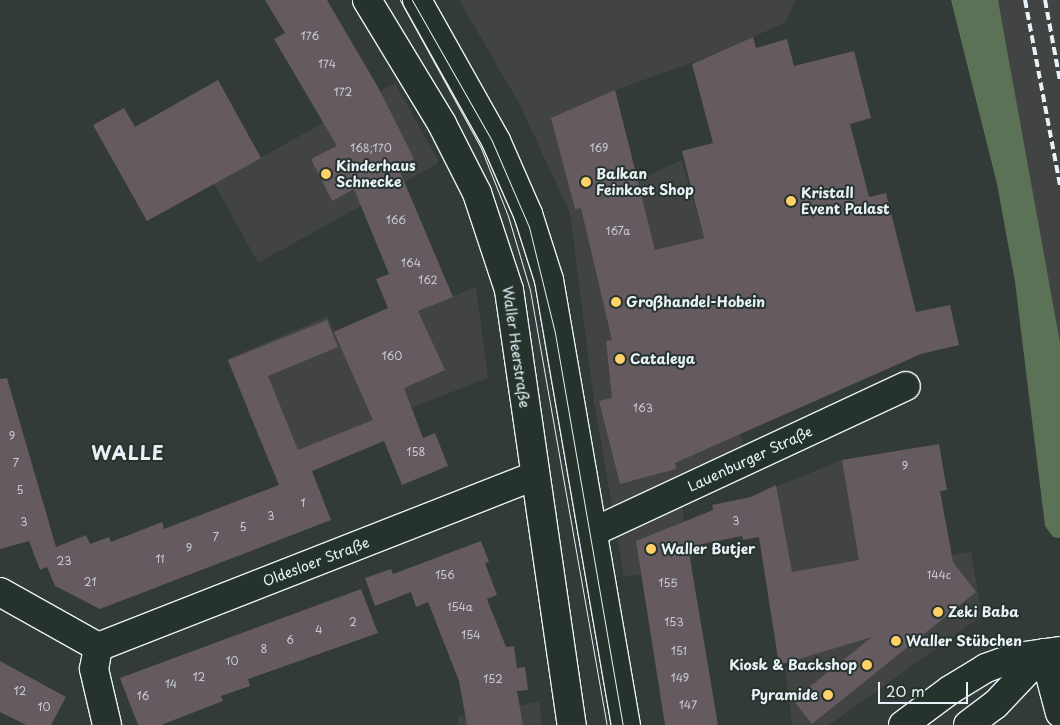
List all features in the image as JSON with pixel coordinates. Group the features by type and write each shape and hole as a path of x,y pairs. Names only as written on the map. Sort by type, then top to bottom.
{"main road":[{"name":"Waller Heerstraße","path":"367,0 442,124 477,193 509,290 534,476 572,725"},
{"path":"417,0 496,141 528,214 549,280 626,725"},
{"name":"Lauenburger Straße","path":"593,532 906,386"},
{"name":"Oldesloer Straße","path":"98,647 534,476"},
{"path":"0,592 98,647 94,669 106,725"},
{"path":"1052,652 1060,713"},
{"path":"903,725 950,690 986,668 1017,657 1052,652"},
{"path":"968,725 995,705 1052,652"}],"shaded area":[{"path":"459,0 796,0 785,23 692,63 615,90 638,180 682,160 704,238 685,242 744,446 677,477 692,566 624,577 594,401 570,213 519,103"},
{"path":"990,0 1060,0 1060,414"},
{"name":"Kinderhaus Schnecke","path":"395,83 439,163 258,263 214,183"},
{"path":"476,287 488,378 269,463 227,359 328,316 334,331 388,308 407,315"},
{"path":"842,460 881,534 946,523 951,550 860,566 842,563 766,577 751,497"},
{"path":"971,552 982,616 829,725 792,725 785,668 919,560"},
{"path":"539,702 542,725 458,725 458,717"}],"green space":[{"path":"951,0 998,0 1060,343 1060,538 1053,537 1045,526 1015,282 997,184"}],"building":[{"path":"265,0 327,0 379,89 414,159 398,167 453,297 418,311 445,370 404,388 423,438 435,433 448,466 402,485 384,441 312,471 331,520 100,609 55,586 47,567 40,570 29,541 0,549 0,379 7,378 56,547 86,535 90,544 109,537 111,542 162,522 164,529 279,485 228,360 327,320 338,347 268,376 298,450 373,420 334,332 388,308 376,279 389,274 354,189 332,201 311,159 337,146 274,39 285,33"},
{"path":"753,37 756,48 787,39 794,66 854,51 871,118 850,124 869,197 886,193 916,312 950,305 959,345 921,354 675,463 676,469 620,484 599,401 612,398 606,341 612,340 581,208 575,209 551,118 615,90 655,250 704,238 682,151 713,143 692,64"},
{"path":"218,80 261,158 147,221 93,125 124,108 135,127"},
{"path":"939,444 947,490 940,491 953,562 976,592 812,724 793,700 872,637 779,665 759,537 743,540 742,536 688,547 718,725 665,725 636,541 713,510 712,505 751,497 776,485 792,572 859,560 842,460"},
{"path":"481,541 489,562 485,563 497,595 487,599 506,647 514,646 517,668 525,667 528,690 517,691 523,725 467,725 459,681 428,602 416,607 411,592 375,606 365,578 391,569 393,574"},
{"path":"361,589 378,633 248,679 250,686 221,696 223,701 161,725 138,725 120,678"},
{"path":"0,661 66,697 51,725 26,725 0,712"}],"tram line":[{"path":"400,0 481,148 508,216 530,290 607,725"},
{"path":"412,0 492,141 529,227 555,333 623,725"}],"railway":[{"path":"1025,0 1060,186"},
{"path":"1045,0 1060,81"}],"place":[{"name":"Kinderhaus Schnecke","path":"326,174"},
{"name":"Balkan Feinkost Shop","path":"586,182"},
{"name":"Kristall Event Palast","path":"791,201"},
{"name":"Großhandel-Hobein","path":"616,302"},
{"name":"Cataleya","path":"620,359"},
{"name":"Waller Butjer","path":"651,549"},
{"name":"Zeki Baba","path":"938,612"},
{"name":"Waller Stübchen","path":"896,641"},
{"name":"Kiosk & Backshop","path":"867,665"},
{"name":"Pyramide","path":"828,695"}],"district":[{"name":"WALLE","path":"128,453"}]}
